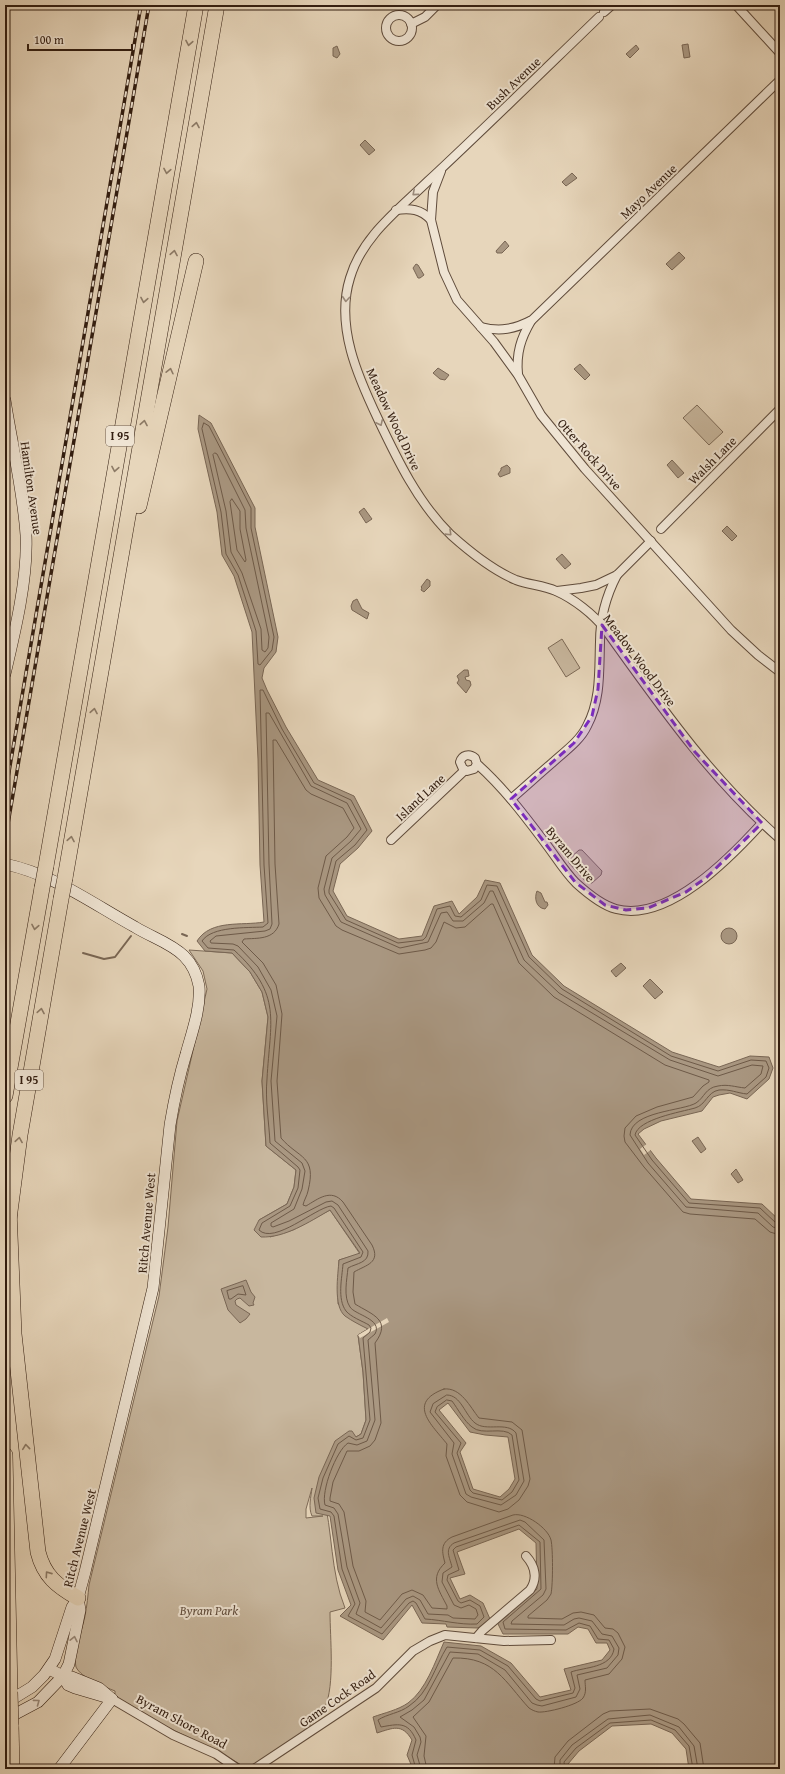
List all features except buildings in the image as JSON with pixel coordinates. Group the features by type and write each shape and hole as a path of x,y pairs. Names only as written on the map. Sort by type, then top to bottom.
{"highway":[{"name":"I 95","path":"5,1096 196,5"},
{"name":"I 95","path":"5,1262 9,1210 20,1135 217,5"},
{"path":"111,613 134,530 196,261"},
{"path":"9,1210 14,1334 38,1552 42,1565 50,1578 61,1589 78,1598"},
{"path":"5,1455 8,1723 12,1769"}],"main road":[{"name":"Hamilton Avenue","path":"5,400 7,423 24,512 26,536 24,574 7,655 5,674"},
{"name":"Ritch Avenue West","path":"5,864 33,871 93,902 136,928 173,947 184,956 193,967 197,976 199,998 174,1101 170,1125 154,1288 97,1529 78,1598 72,1608 55,1659 49,1669 32,1687 8,1697"},
{"name":"Ritch Avenue West","path":"63,1676 69,1664 80,1610 78,1598"},
{"name":"Byram Shore Road","path":"49,1669 63,1676 68,1685 112,1699"},
{"path":"8,1723 38,1702 63,1676"},
{"path":"59,1769 112,1699"},
{"path":"67,1769 70,1755"}],"street":[{"path":"411,24 425,16 437,5"},
{"name":"Bush Avenue","path":"443,166 612,5"},
{"path":"736,5 780,53"},
{"name":"Mayo Avenue","path":"518,375 517,364 519,346 522,337 532,320 780,80"},
{"name":"Meadow Wood Drive","path":"443,166 396,210 378,230 352,272 346,294 345,306 349,342 353,358 369,400 395,455 413,485 444,527 483,561 516,580 555,590 571,599 602,625 695,752 762,823 780,839"},
{"name":"Otter Rock Drive","path":"443,166 433,192 431,220 449,286 467,314 481,327 518,375 556,435 731,630 758,655 780,672"},
{"path":"396,210 407,209 419,211 431,220"},
{"name":"Mayo Avenue","path":"481,327 507,330 532,320"},
{"name":"Walsh Lane","path":"662,528 780,408"},
{"path":"555,590 582,588 617,575 651,541"},
{"path":"511,800 574,743 587,727 592,716 598,689 602,625 608,596 617,575"},
{"name":"Byram Drive","path":"465,770 460,766 461,759 466,755 470,755 475,758 477,764 511,800 576,882 590,895 605,904 626,910 648,908 686,892 707,877 762,823"},
{"path":"465,770 473,770 477,764"},
{"name":"Island Lane","path":"391,840 465,770"},
{"path":"476,1638 530,1590 533,1585 535,1574 532,1563 526,1556"},
{"name":"Game Cock Road","path":"254,1769 376,1688 418,1648 445,1636 504,1641 551,1640"},
{"name":"Byram Shore Road","path":"112,1699 174,1735 216,1754 238,1769"}],"highlighted area":[{"path":"602,625 695,752 762,823 707,877 686,892 648,908 626,910 605,905 575,882 511,799 574,743 592,716 598,689"}],"green space":[{"path":"697,405 723,432 709,445 683,418"},
{"path":"562,639 580,668 566,677 548,648"},
{"path":"579,850 582,850 602,871 601,875 592,883 587,883 569,863 569,859"},
{"name":"Byram Park","path":"189,950 232,953 250,972 262,992 268,1017 262,1081 266,1146 296,1170 294,1187 287,1204 259,1220 270,1237 293,1230 330,1210 360,1254 339,1260 338,1304 368,1329 358,1335 363,1372 366,1420 361,1434 356,1437 357,1444 407,1371 323,1494 329,1523 334,1566 340,1594 345,1608 330,1612 331,1674 328,1698 325,1707 319,1716 301,1733 248,1769 221,1753 167,1727 115,1696 115,1691 94,1682 83,1675 76,1667 75,1662 75,1656 86,1612 89,1585 159,1296 168,1227 177,1121 207,989 203,971","holes":["312,1488 310,1506 312,1516 323,1516 306,1518 306,1509"]}],"water":[{"path":"688,44 690,57 684,58 682,45"},
{"path":"636,45 639,49 630,58 626,54"},
{"path":"337,46 340,54 337,58 333,56 333,48"},
{"path":"365,140 375,150 369,155 360,145"},
{"path":"572,173 577,178 566,186 562,182"},
{"path":"505,241 509,246 502,253 497,253 496,251"},
{"path":"679,252 685,258 672,270 666,264"},
{"path":"416,264 424,275 420,278 418,278 413,268"},
{"path":"580,364 590,375 585,380 574,369"},
{"path":"438,368 449,375 445,380 440,379 433,373"},
{"path":"199,415 211,423 255,508 255,527 278,637 276,652 264,668 262,678 267,690 286,727 318,780 354,796 372,831 358,848 340,864 333,891 347,916 399,939 422,936 434,906 452,901 459,914 477,897 485,880 500,883 532,955 564,986 672,1052 719,1067 750,1056 769,1057 773,1068 769,1079 747,1099 730,1093 719,1095 713,1097 702,1111 661,1121 644,1129 638,1134 656,1158 691,1199 762,1204 780,1221 780,1769 689,1769 686,1749 672,1733 651,1724 612,1726 579,1751 568,1764 569,1769 413,1769 407,1755 412,1740 405,1731 397,1728 377,1733 373,1717 400,1708 408,1703 420,1691 444,1642 481,1646 511,1663 540,1697 571,1690 564,1669 602,1660 610,1650 607,1643 596,1643 588,1629 578,1627 568,1634 503,1634 497,1622 537,1589 536,1543 519,1529 457,1552 465,1574 450,1578 460,1599 470,1595 483,1603 490,1619 478,1628 447,1627 446,1624 422,1623 412,1605 383,1640 340,1616 351,1605 338,1570 330,1516 316,1513 314,1498 319,1477 335,1441 349,1431 352,1431 356,1437 361,1434 366,1420 363,1372 358,1335 368,1329 345,1316 341,1311 337,1290 339,1260 360,1253 330,1210 297,1228 279,1235 261,1237 254,1230 259,1220 287,1204 294,1187 296,1170 266,1146 262,1081 268,1017 262,992 250,972 232,953 205,951 197,941 210,929 219,926 264,922 260,865 258,759 252,632 234,576 222,555 217,512 198,429","holes":["448,1403 470,1432 508,1437 515,1479 509,1489 500,1497 473,1489 460,1452 466,1443 439,1410"]},
{"path":"672,460 684,473 678,478 667,465"},
{"path":"507,465 510,468 510,473 500,477 498,474 501,468"},
{"path":"364,508 372,519 366,523 359,512"},
{"path":"727,526 737,536 732,541 722,531"},
{"path":"562,554 571,564 565,569 556,559"},
{"path":"427,579 430,581 430,586 424,592 421,590 421,587"},
{"path":"357,599 362,609 369,613 367,619 352,610 351,606 353,601"},
{"path":"464,670 468,670 469,676 465,677 466,680 470,681 471,685 466,693 457,683 459,680 457,676"},
{"path":"537,891 541,893 545,902 547,902 548,905 545,909 540,907 536,902"},
{"path":"729,928 735,930 737,936 735,942 729,944 723,942 721,936 723,930"},
{"path":"621,963 626,968 616,977 611,971"},
{"path":"650,979 663,992 655,999 643,986"},
{"path":"698,1137 706,1149 701,1153 692,1141"},
{"path":"736,1169 743,1180 738,1183 731,1174"},
{"path":"246,1280 255,1297 253,1303 254,1305 249,1306 240,1298 235,1301 236,1305 250,1314 240,1323 228,1310 221,1289"}],"pier":[{"path":"648,1143 652,1149 644,1155 640,1149"},
{"path":"387,1318 389,1322 360,1338 358,1335"}],"waterway":[{"path":"182,934 187,936"},
{"path":"83,953 104,959 115,957 131,936"}],"railway":[{"path":"5,795 141,5"},
{"path":"5,841 149,5"}]}
